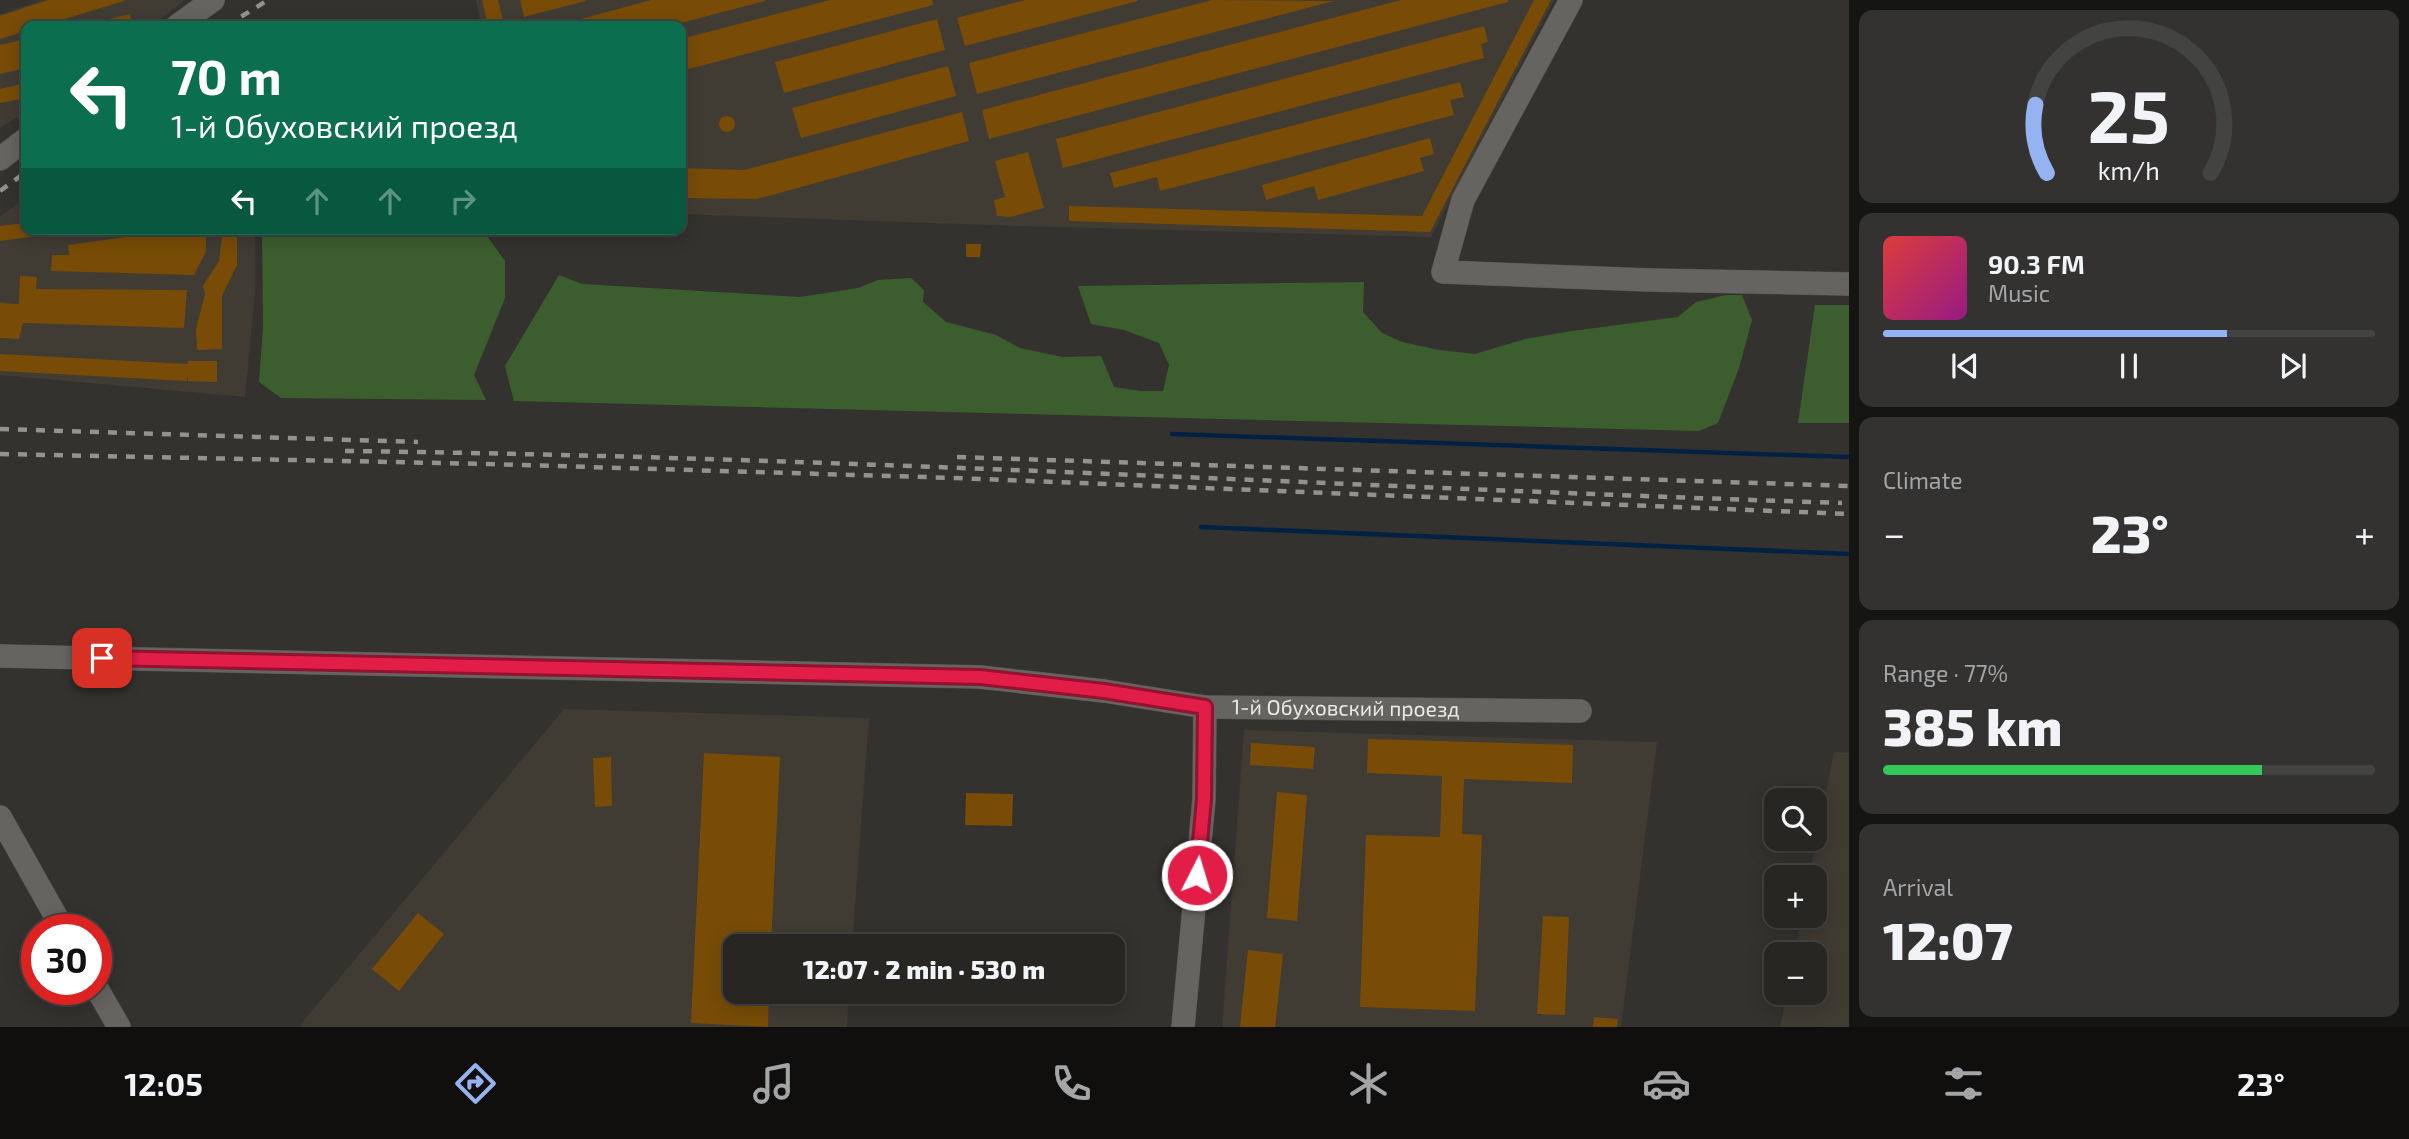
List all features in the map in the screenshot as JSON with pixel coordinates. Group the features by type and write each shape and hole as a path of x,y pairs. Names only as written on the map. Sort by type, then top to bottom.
{"street":[{"path":"184,21 213,0"},
{"path":"1571,0 1463,200 1443,272 1849,284"},
{"path":"0,159 21,143"},
{"path":"0,669 11,656"},
{"name":"1-й Обуховский проезд","path":"11,656 980,677 1104,691 1205,707 1580,711"},
{"path":"1183,1027 1204,799 1205,707"},
{"path":"0,817 55,914"},
{"path":"106,1005 119,1027"}],"shaded area":[{"path":"42,0 185,0 158,21 21,21 21,115 0,128 0,14"},
{"path":"476,0 1554,0 1431,237 686,214 686,21 480,21"},
{"path":"21,201 21,235 255,235 255,294 245,397 0,375 0,217"},
{"path":"564,709 869,718 853,934 723,934 723,1004 848,1004 847,1027 301,1027"},
{"path":"1244,730 1657,742 1621,1027 1222,1027"},
{"path":"1834,752 1849,753 1849,1027 1780,1027 1784,1005 1827,1005 1827,942 1796,942 1799,928 1827,928 1827,865 1811,865 1814,851 1827,851 1827,788"}],"green space":[{"path":"262,235 486,235 505,261 505,298 474,375 486,400 281,398 259,382 263,328"},
{"path":"559,275 582,284 800,297 858,288 878,280 911,278 924,290 923,302 946,322 996,335 1020,348 1062,357 1101,356 1114,387 1141,391 1163,391 1169,365 1159,343 1124,330 1091,324 1078,286 1364,282 1363,312 1382,333 1402,342 1475,354 1525,339 1678,317 1696,302 1726,295 1742,295 1752,320 1739,368 1718,423 1699,431 514,401 505,366"},
{"path":"1815,305 1849,305 1849,423 1798,423"}],"building":[{"path":"48,0 124,0 58,21 21,21 21,33 0,39 0,16"},
{"path":"482,0 498,0 503,21 487,21"},
{"path":"520,0 585,0 585,1 524,17"},
{"path":"651,0 765,0 686,22 573,21"},
{"path":"830,0 932,0 933,5 686,70 686,38"},
{"path":"1025,0 1138,1 965,46 957,18"},
{"path":"1212,0 1334,1 977,94 969,63"},
{"path":"1401,0 1508,2 989,139 982,110"},
{"path":"1534,0 1551,0 1430,232 1069,221 1069,206 1422,216"},
{"path":"130,14 131,21 101,21"},
{"path":"937,19 945,50 784,93 775,62"},
{"path":"1484,26 1488,42 1481,44 1484,58 1063,168 1056,139"},
{"path":"21,40 21,69 0,74 0,45"},
{"path":"948,66 956,96 801,138 792,108"},
{"path":"1460,82 1464,97 1450,100 1454,115 1160,191 1157,177 1114,188 1110,173"},
{"path":"21,84 21,99 0,103 0,89"},
{"path":"962,112 969,141 757,199 686,198 686,168 744,170"},
{"path":"724,116 730,116 735,124 733,130 724,132 719,127 719,121"},
{"path":"1430,138 1434,154 1420,158 1424,171 1318,200 1314,186 1266,200 1262,185"},
{"path":"1028,152 1044,208 1010,217 997,216 994,200 1005,197 995,161"},
{"path":"21,224 21,235 44,235 0,241 0,226"},
{"path":"141,235 206,235 206,251 194,275 51,271 52,255 69,255 68,245"},
{"path":"222,235 237,235 237,265 222,296 222,349 197,350 196,329 205,294 203,286 219,261"},
{"path":"966,244 981,244 980,257 966,257"},
{"path":"20,276 37,277 36,289 187,290 184,328 23,323 19,339 0,338 0,303 19,304"},
{"path":"0,354 188,364 188,361 217,361 217,382 188,381 188,374 187,381 0,371"},
{"path":"1368,739 1573,745 1572,783 1464,779 1462,834 1482,835 1475,1011 1360,1007 1366,835 1440,837 1442,776 1367,773"},
{"path":"1251,743 1315,747 1313,769 1250,765"},
{"path":"704,753 780,757 772,934 723,934 723,1004 769,1004 768,1027 691,1023"},
{"path":"611,757 612,806 595,807 593,758"},
{"path":"1277,792 1307,795 1297,921 1267,918"},
{"path":"966,793 1013,794 1012,826 965,825"},
{"path":"418,913 444,934 399,991 372,969"},
{"path":"1543,916 1569,917 1565,1015 1537,1014"},
{"path":"1248,950 1283,954 1275,1027 1240,1027"},
{"path":"1594,1017 1618,1019 1617,1027 1593,1027"}],"waterway":[{"path":"1172,434 1849,457"},
{"path":"1201,527 1849,554"}],"railway":[{"path":"234,21 268,0"},
{"path":"0,191 21,176"},
{"path":"0,429 418,442"},
{"path":"345,451 719,459 1842,503"},
{"path":"0,454 489,464 956,478 1849,514"},
{"path":"957,457 1849,486"}],"route":[{"path":"102,658 980,677 1104,691 1205,707 1204,799 1197,875"}]}
